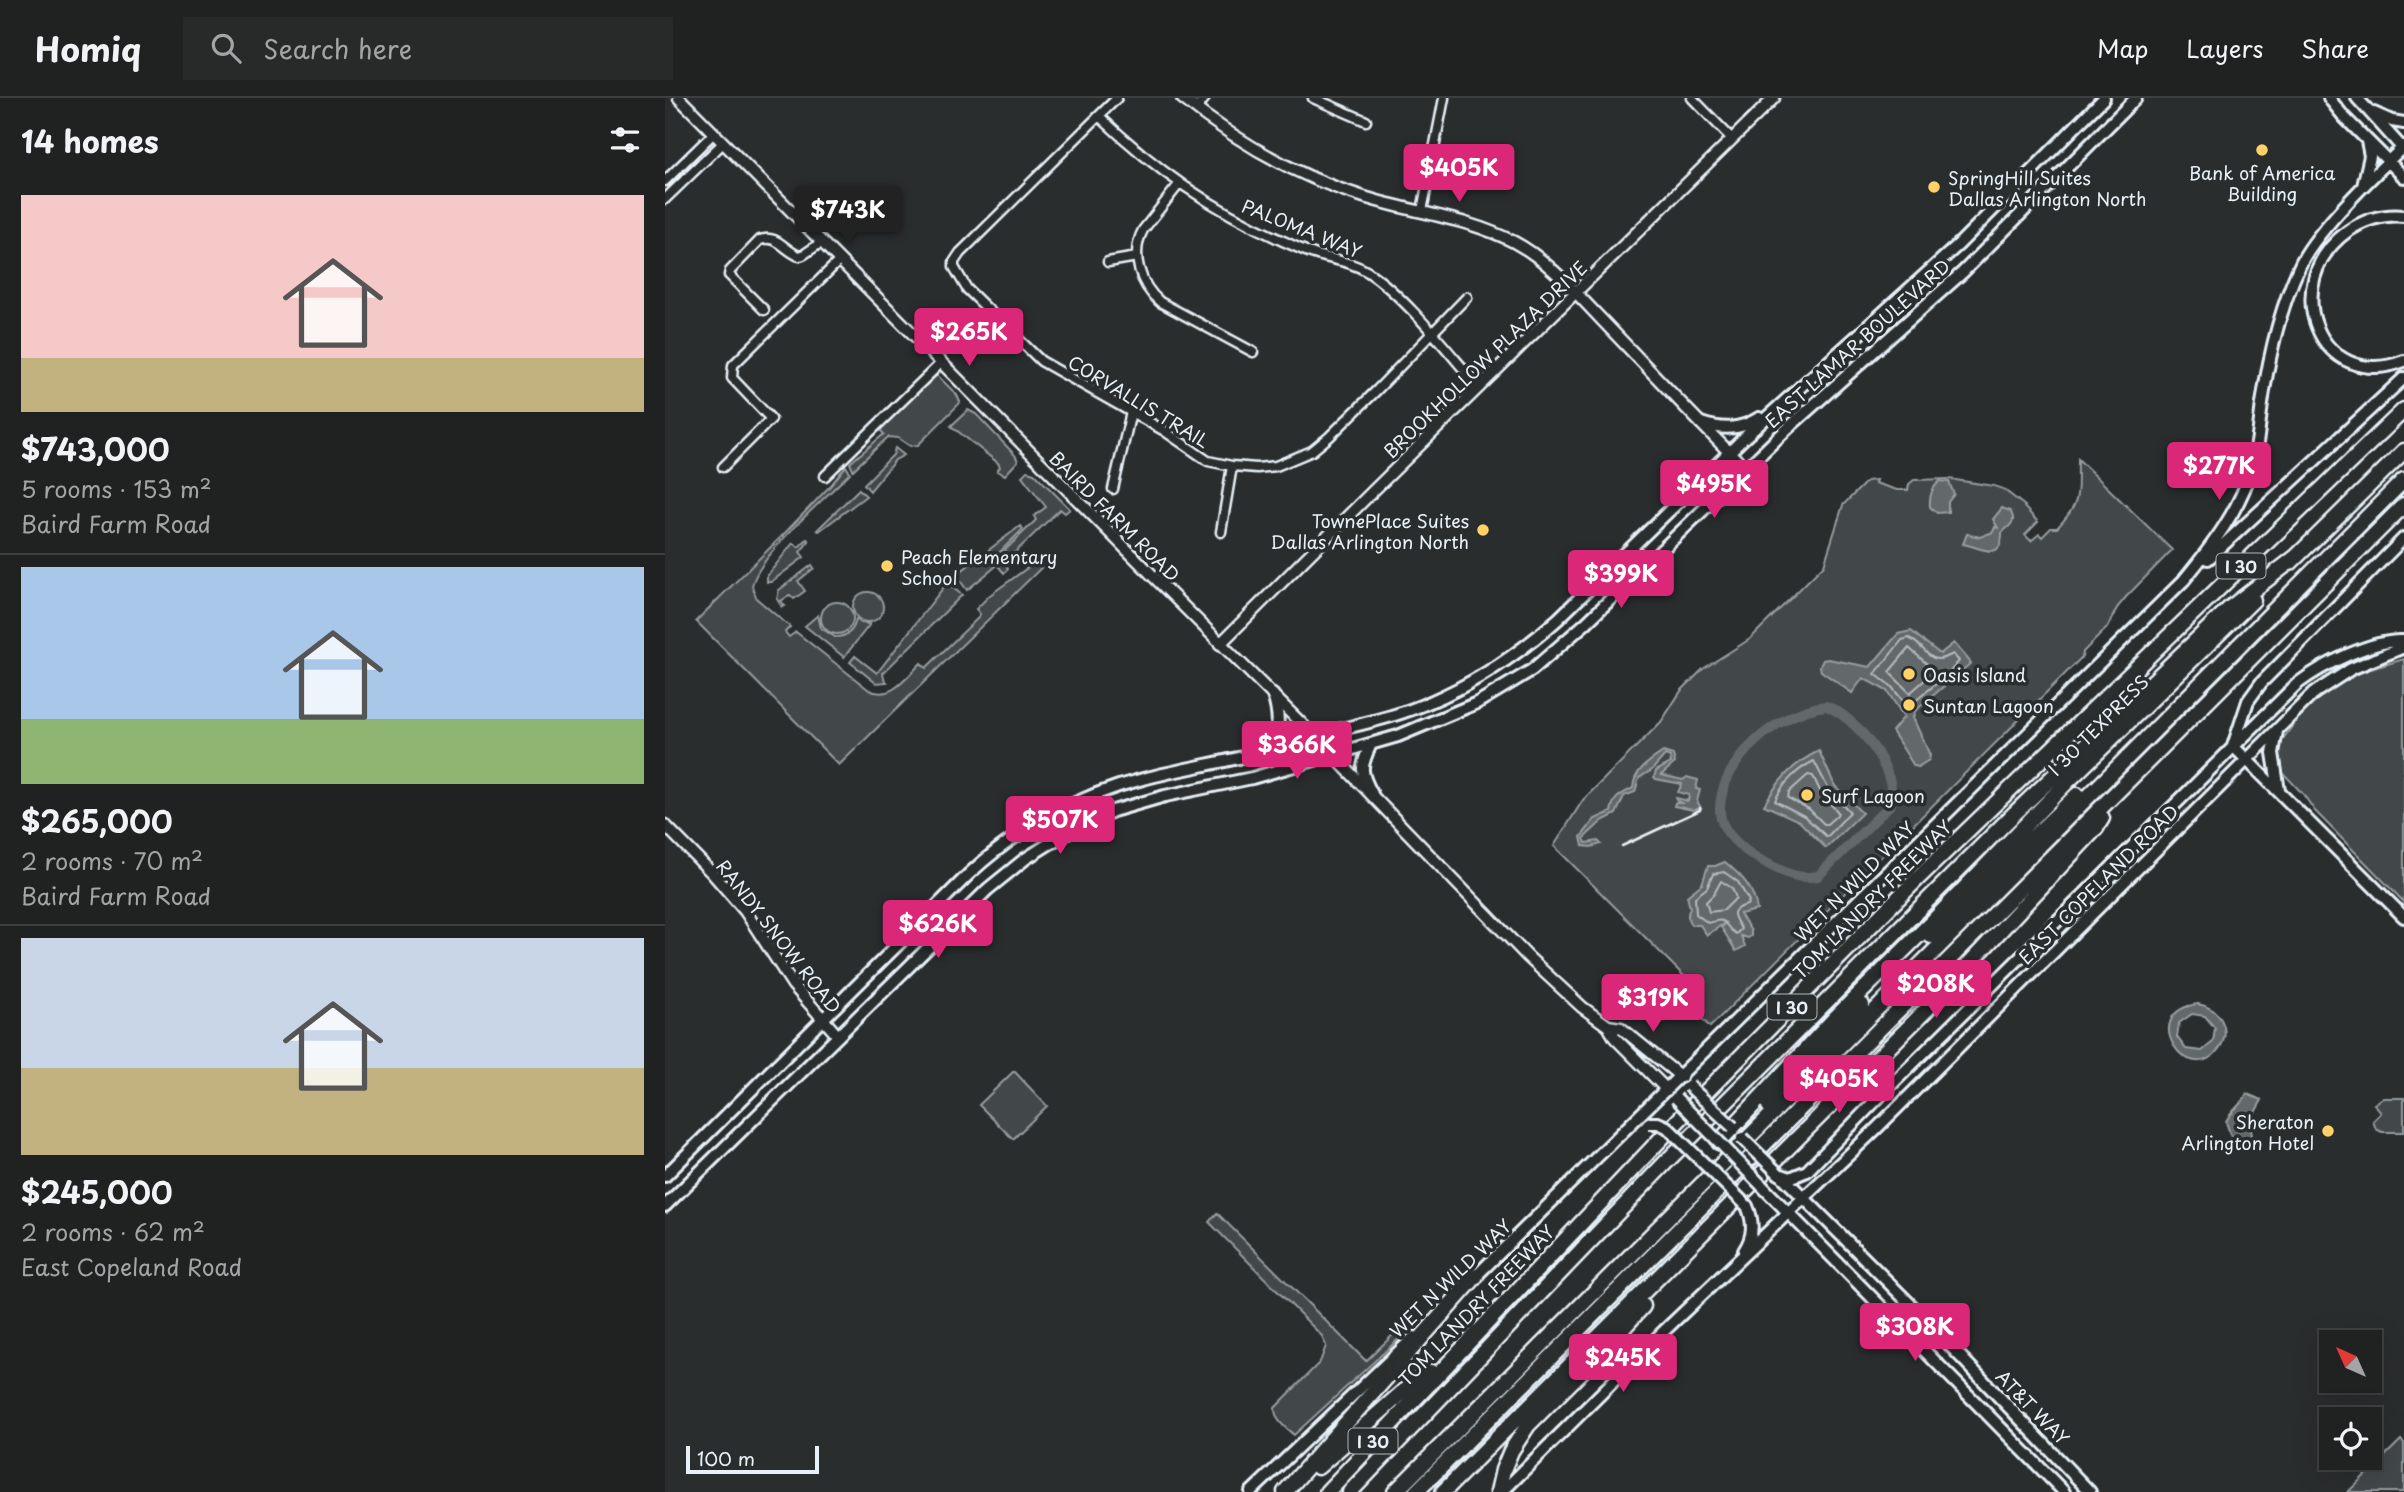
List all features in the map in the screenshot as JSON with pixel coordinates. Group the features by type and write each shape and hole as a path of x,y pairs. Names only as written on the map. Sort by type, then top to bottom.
{"highway":[{"name":"TOM LANDRY FREEWAY","path":"1327,1492 1691,1107 1917,879 2404,410"},
{"name":"I 30 TEXPRESS","path":"1826,1033 2068,781 2404,451"},
{"name":"I 30 TEXPRESS","path":"1826,1033 2108,765 2404,471"},
{"name":"I 30","path":"1395,1492 2404,480"},
{"path":"1416,1492 2404,505"},
{"path":"1350,1492 1667,1161 2015,813 2230,608 2296,557"},
{"path":"1443,1492 1683,1255 1988,946 2096,828 2116,795"},
{"path":"1724,1147 1733,1127 1826,1033"},
{"path":"1724,1147 1742,1139 1826,1033"},
{"path":"1500,1492 1503,1470 1511,1451 1528,1425 1621,1330 1683,1255"},
{"path":"1288,1492 1476,1276"},
{"path":"1288,1492 1413,1383 1452,1358"}],"main road":[{"name":"EAST LAMAR BOULEVARD","path":"665,1176 988,857 1041,821 1076,802 1141,779 1267,751 1394,715 1436,699 1496,667 1544,631 1777,408 1958,245 2104,98"},
{"name":"EAST LAMAR BOULEVARD","path":"665,1206 988,889 1025,859 1083,824 1113,811 1165,796 1252,778 1413,731 1477,703 1532,670 1559,648 1745,468 1972,264 2136,98"},
{"path":"2329,98 2404,177"},
{"path":"2357,98 2403,148"},
{"path":"2369,111 2382,118 2404,123"},
{"path":"2362,190 2370,156 2365,138"},
{"name":"WET N WILD WAY","path":"1251,1492 1612,1143 1672,1094 1681,1077 2184,580 2210,548 2230,517 2252,468 2280,315 2303,259 2330,223 2403,148"},
{"path":"2404,216 2365,222 2341,236 2319,265 2313,278 2310,297 2313,318 2318,329 2341,357 2351,362 2381,368 2404,361"},
{"path":"2184,580 2404,378"},
{"path":"1701,423 1733,428 1748,425 1777,408"},
{"path":"2404,538 2261,683 2248,701 2233,746 2404,917"},
{"path":"1544,631 1559,648"},
{"name":"EAST COPELAND ROAD","path":"1779,1174 1790,1178 1807,1171 2289,691 2315,671 2354,653 2404,641"},
{"name":"EAST COPELAND ROAD","path":"1500,1492 1917,1088 2314,693 2364,662 2404,647"},
{"path":"1267,751 1279,728 1273,695"},
{"path":"2277,730 2273,752 2279,791"},
{"path":"1371,744 1361,771 1372,794"},
{"path":"1076,802 1083,824"},
{"path":"1903,1074 1917,1088"},
{"name":"AT&T WAY","path":"1681,1077 1742,1139 1804,1196 2090,1492"},
{"path":"1672,1094 2064,1492"},
{"path":"1612,1143 1635,1128 1649,1123 1667,1127 1747,1206 1752,1219 1752,1233 1748,1245 1736,1262"}],"street":[{"name":"BAIRD FARM ROAD","path":"679,98 1372,794 1528,957 1582,1007 1608,1026"},
{"path":"1099,116 1117,98"},
{"path":"1182,98 1266,156 1300,172 1364,197 1477,226 1515,242 1532,253 1576,293 1745,468"},
{"path":"1195,109 1205,98"},
{"path":"1313,98 1366,121"},
{"path":"1422,211 1444,98"},
{"path":"1692,98 1732,139"},
{"name":"BROOKHOLLOW PLAZA DRIVE","path":"1220,644 1774,98"},
{"name":"PALOMA WAY","path":"1099,116 1137,152 1229,216 1316,255 1350,263 1383,283 1479,387"},
{"name":"CORVALLIS TRAIL","path":"1099,116 954,262 955,272 967,289 1041,361 1163,430 1208,461 1232,467 1257,468 1276,466 1312,451 1467,297"},
{"path":"665,181 714,133"},
{"path":"665,199 723,143"},
{"path":"1180,183 1138,238 1140,274 1160,302 1253,352"},
{"path":"764,310 729,275 730,271 763,239 775,240 799,256 822,242"},
{"path":"1108,262 1137,257"},
{"path":"723,467 771,419 732,378 733,365 840,260"},
{"path":"825,476 942,362"},
{"path":"1112,489 1131,412"},
{"path":"1221,532 1232,467"},
{"name":"RANDY SNOW ROAD","path":"665,825 745,911 783,972 838,1036"},
{"path":"1608,1026 1621,1028 1681,1077"},
{"path":"1608,1026 1615,1038 1672,1094"},
{"path":"1512,1492 1518,1476"}],"shaded area":[{"path":"937,375 957,395 959,404 918,445 910,446 898,438 888,437 853,470 850,463 884,434 879,429"},
{"path":"968,410 976,414 1015,455 1018,461 1005,475 997,471 1000,467 998,463 951,426"},
{"path":"895,448 904,455 895,460 870,491 864,484 893,455"},
{"path":"2078,459 2172,550 2126,597 2107,628 2083,652 2082,657 1710,1027 1692,1009 1704,996 1554,846 1583,800 1661,722 1681,691 1703,669 1750,639 1824,565 1843,505 1867,481 1876,480 1875,483 1897,490 1908,490 1909,484 1914,480 1949,479 2003,489 2025,506 2038,522 2025,535 2031,541 2039,534 2042,537 2051,528 2057,528 2071,511 2078,489"},
{"path":"846,466 850,473 779,543 766,559 752,586 757,599 790,627 785,632 789,637 796,632 869,690 884,693 898,686 921,663 926,668 979,617 976,609 990,595 1030,566 1041,568 839,765 696,621 781,537"},
{"path":"1027,471 1034,473 1070,509 1065,513 1060,509 1004,563 1008,569 1004,573 994,561 1036,520 1034,516 1046,507 1022,476"},
{"path":"859,489 866,496 817,530"},
{"path":"1020,526 1023,529 991,561 995,567 967,590 956,575"},
{"path":"807,539 809,541 800,552 804,557 771,582 767,582 767,576 793,543 799,547"},
{"path":"812,565 814,568 798,581 805,591 794,599 790,595 781,601 785,606 782,607 777,599 779,590"},
{"path":"947,583 962,595 883,673 887,682 876,683 850,662 855,656 877,673"},
{"path":"868,592 878,597 883,607 878,617 868,622 858,617 853,607 858,597"},
{"path":"837,602 848,607 853,618 848,629 837,634 826,629 821,618 826,607"},
{"path":"818,615 821,628 835,637 849,632 856,619 870,624 844,657 805,626"},
{"path":"2404,659 2404,902 2315,811 2284,774 2276,760 2280,743 2305,709 2351,675"},
{"path":"1014,1071 1047,1106 1013,1139 979,1105"},
{"path":"2383,1098 2404,1098 2404,1132 2382,1132 2376,1129 2373,1121 2381,1113 2374,1104"},
{"path":"1217,1213 1366,1361 1403,1325 1402,1336 1294,1435 1279,1420 1275,1408 1320,1362 1326,1346 1322,1336 1209,1222"},
{"path":"2401,1440 2404,1443 2404,1492 2348,1492 2370,1470 2382,1470 2382,1459"}],"water":[{"path":"1940,481 1949,482 1954,494 1948,502 1948,512 1937,513 1930,507 1930,500"},
{"path":"2002,508 2010,511 2013,518 2012,524 2002,533 1998,548 1989,551 1963,544 1967,534 1980,537 1993,532 1995,527 1998,528 1993,519"},
{"name":"Suntan Lagoon","path":"1911,631 1940,654 1954,643 1971,663 1915,711 1913,718 1930,755 1929,760 1918,767 1914,766 1892,731 1904,717 1887,691 1863,678 1852,693 1821,671 1820,666 1823,660 1828,659 1870,667 1898,634"},
{"name":"Surf Lagoon","path":"1819,751 1835,786 1862,813 1826,848 1799,821 1764,805 1787,774 1801,761"},
{"path":"1663,752 1673,755 1675,763 1661,775 1698,780 1696,789 1700,790 1697,801 1701,808 1693,810 1674,806 1675,803 1681,803 1676,798 1688,801 1689,795 1678,792 1682,784 1654,777 1656,771 1671,763 1670,757 1665,755 1652,770 1639,778 1635,792 1624,796 1616,814 1602,821 1584,838 1586,843 1598,841 1601,844 1583,846 1581,837 1595,819 1611,812 1615,800 1633,788 1640,771"},
{"path":"1725,862 1746,883 1757,910 1740,914 1751,931 1751,936 1741,936 1745,946 1736,951 1721,927 1726,922 1707,935 1700,925 1691,925 1688,916 1690,908 1687,896 1702,884 1708,866"},
{"path":"2198,1004 2212,1010 2222,1020 2225,1034 2223,1041 2219,1049 2207,1059 2194,1061 2182,1055 2174,1045 2169,1033 2171,1020 2180,1010","holes":["2192,1014 2205,1016 2215,1028 2213,1042 2202,1051 2186,1049 2177,1037 2179,1023"]},
{"path":"2247,1094 2262,1100 2247,1127 2251,1130 2253,1140 2246,1147 2239,1148 2234,1145 2226,1122"}],"waterway":[{"path":"1826,706 1850,721 1873,746 1888,776 1891,804 1818,876 1798,876 1760,860 1730,836 1721,820 1722,792 1730,774 1755,741 1790,717 1826,706"}],"railway":[{"path":"1622,846 1700,808"}],"place":[{"name":"Bank of America Building","path":"2262,150"},
{"name":"SpringHill Suites Dallas Arlington North","path":"1934,187"},
{"name":"TownePlace Suites Dallas Arlington North","path":"1483,530"},
{"name":"Peach Elementary School","path":"887,566"},
{"name":"Oasis Island","path":"1909,674"},
{"name":"Suntan Lagoon","path":"1909,705"},
{"name":"Surf Lagoon","path":"1807,795"},
{"name":"Sheraton Arlington Hotel","path":"2328,1131"}]}
